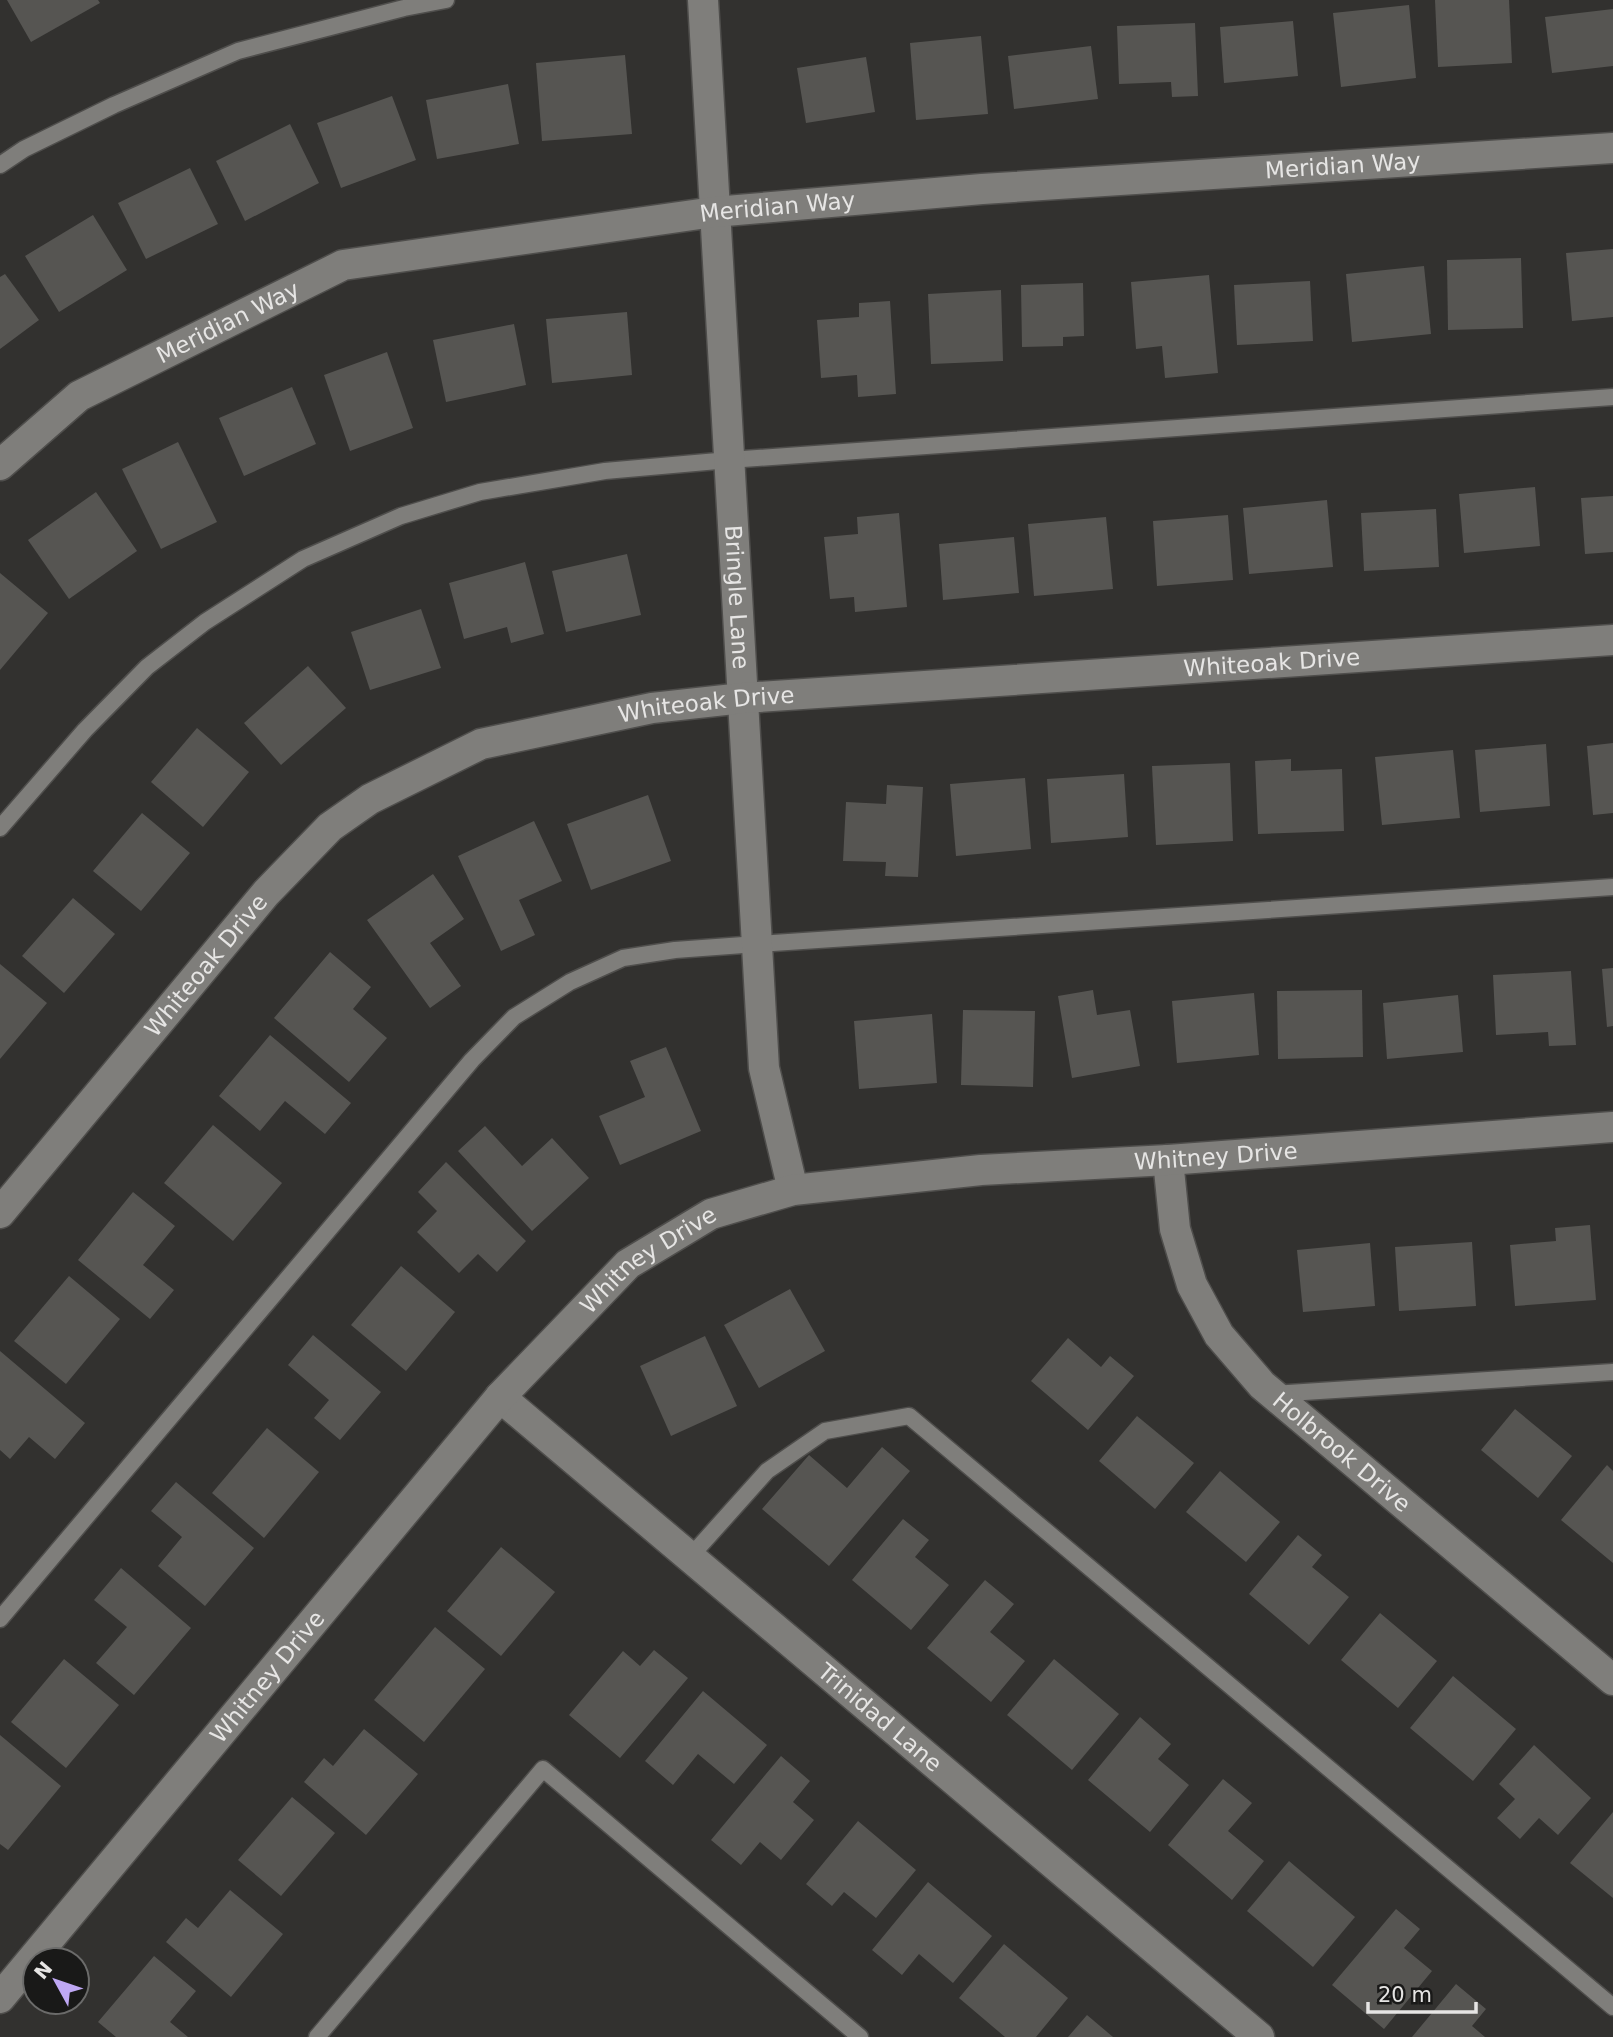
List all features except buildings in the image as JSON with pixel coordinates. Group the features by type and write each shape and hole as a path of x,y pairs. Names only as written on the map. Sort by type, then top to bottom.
{"street":[{"name":"Bringle Lane","path":"703,0 764,1068 793,1190"},
{"name":"Meridian Way","path":"0,465 79,396 343,265 714,212 982,189 1613,148"},
{"name":"Whiteoak Drive","path":"0,1213 266,893 331,827 369,799 481,744 652,708 743,698 1613,640"},
{"name":"Whitney Drive","path":"0,1998 500,1397 628,1264 711,1214 793,1190 981,1170 1168,1160 1613,1127"},
{"name":"Holbrook Drive","path":"1168,1160 1175,1228 1192,1285 1219,1335 1272,1394 1613,1680"},
{"name":"Trinidad Lane","path":"500,1397 1259,2037"}],"lane":[{"path":"0,164 24,149 114,106 238,51 404,8 446,0"},
{"path":"0,828 85,730 146,667 205,622 303,559 401,516 480,492 606,471 729,460 1613,397"},
{"path":"0,1619 472,1060 514,1017 570,982 623,958 675,950 1613,887"},
{"path":"1272,1394 1613,1372"},
{"path":"690,1557 767,1471 825,1431 909,1416 1613,2007"},
{"path":"317,2037 543,1769 860,2037"}]}
